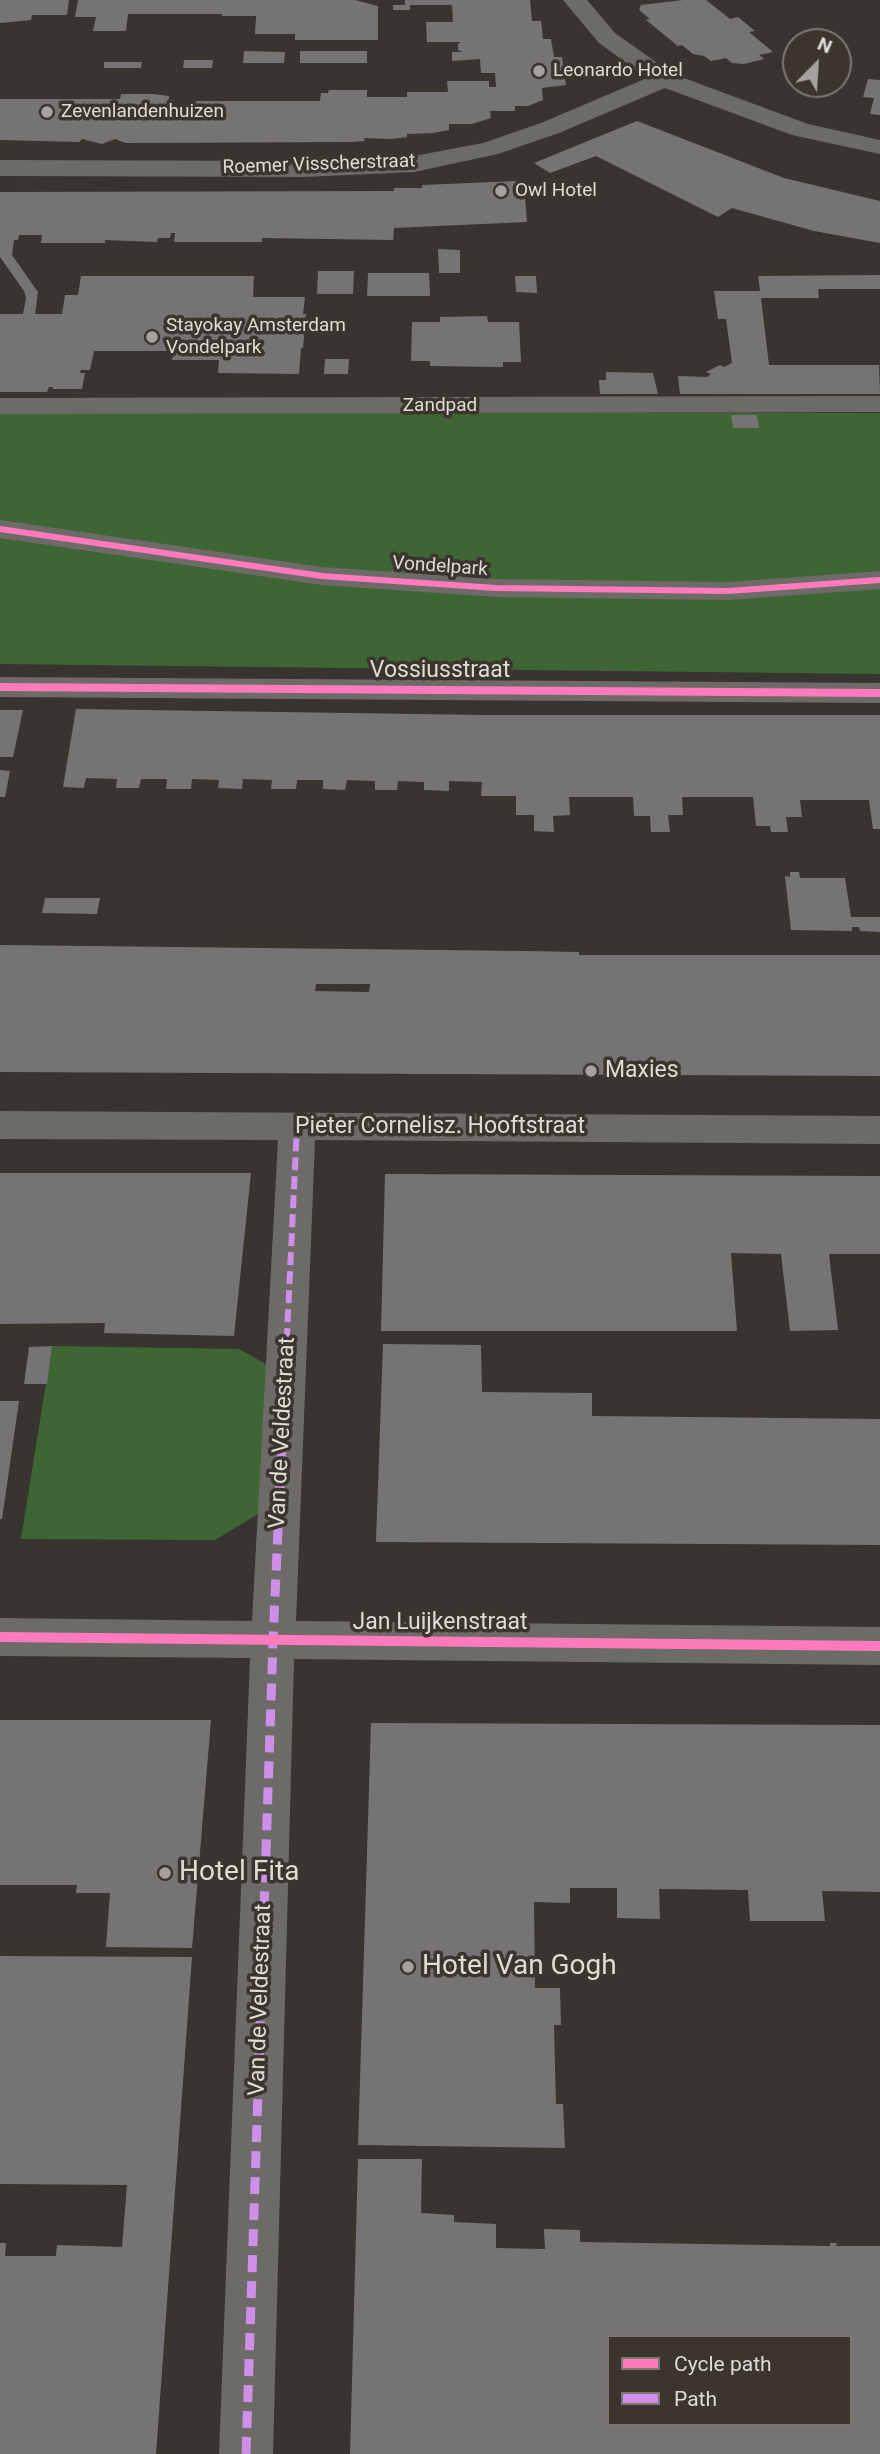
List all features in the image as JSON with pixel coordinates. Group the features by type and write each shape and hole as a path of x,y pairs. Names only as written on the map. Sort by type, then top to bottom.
{"street":[{"path":"575,0 607,38 664,79 801,130 880,147"},
{"name":"Roemer Visscherstraat","path":"0,168 304,169 414,164 489,149 550,128 664,79"},
{"name":"Zandpad","path":"0,407 880,404"},
{"name":"Vondelpark","path":"0,529 322,576 496,588 728,591 880,580"},
{"name":"Vossiusstraat","path":"0,687 880,693"},
{"name":"Pieter Cornelisz. Hooftstraat","path":"0,1125 880,1130"},
{"name":"Van de Veldestraat","path":"246,2454 274,1641 298,1126"},
{"name":"Jan Luijkenstraat","path":"0,1637 880,1646"}],"green space":[{"path":"0,411 880,413 880,674 0,664"},
{"path":"52,1346 239,1349 271,1367 263,1511 215,1540 21,1539"}],"building":[{"path":"0,0 69,0 67,15 32,15 31,20 0,23"},
{"path":"78,0 355,0 378,6 378,40 295,40 295,34 255,34 256,16 222,14 128,14 126,31 93,31 96,17 75,17"},
{"path":"405,0 530,0 532,21 541,21 543,39 551,39 554,57 562,57 566,85 542,88 543,100 528,106 515,106 515,111 490,111 491,118 472,124 449,124 449,130 407,134 407,137 392,139 364,138 365,141 352,142 126,143 115,139 102,144 82,139 79,142 0,140 0,99 120,99 121,94 154,94 169,96 168,106 195,106 196,101 320,101 321,93 328,93 329,90 367,90 367,97 407,97 407,92 448,92 447,81 489,81 489,87 496,87 495,73 481,73 480,59 452,61 452,52 463,52 458,50 458,44 461,42 427,42 426,22 453,22 452,5 410,5 410,10 393,10 393,5 405,5"},
{"path":"706,0 730,19 738,17 755,31 749,32 773,52 759,55 764,59 744,64 732,63 726,58 711,61 704,56 693,54 682,45 678,46 646,20 650,19 639,10 641,5"},
{"path":"244,51 285,52 284,63 243,63"},
{"path":"300,51 367,51 367,63 300,63"},
{"path":"184,60 213,60 212,68 183,68"},
{"path":"104,62 142,62 141,68 104,68"},
{"path":"868,79 880,80 880,115 870,114 874,98 863,97"},
{"path":"637,121 784,178 880,201 880,243 814,231 732,208 718,217 596,156 550,173 534,163"},
{"path":"517,181 524,184 527,222 394,228 393,240 262,238 262,242 174,242 175,233 171,233 170,238 158,238 157,242 105,240 105,243 41,243 42,235 19,235 18,240 14,240 12,255 38,292 35,314 62,314 65,295 78,295 81,276 254,276 253,297 305,297 303,348 299,374 218,373 219,360 172,360 173,351 94,351 90,370 81,370 80,373 85,373 82,389 49,387 47,392 0,392 0,314 23,314 26,298 0,257 0,192 394,191 394,188 422,188 422,185"},
{"path":"438,249 460,250 460,273 439,273"},
{"path":"318,271 354,271 353,294 317,294"},
{"path":"368,273 429,273 430,296 367,296"},
{"path":"880,275 880,289 818,289 819,298 761,298 769,365 879,365 880,394 680,394 678,376 707,377 711,374 706,372 732,363 726,319 718,319 714,291 760,291 758,276"},
{"path":"515,276 536,276 537,293 516,292"},
{"path":"487,316 488,322 519,322 521,362 503,362 503,367 430,366 430,361 411,361 412,322 440,322 440,317"},
{"path":"325,359 349,359 348,374 324,374"},
{"path":"606,372 653,373 658,394 600,394 599,380 606,380"},
{"path":"731,415 757,415 759,428 733,428"},
{"path":"76,709 484,715 880,715 880,829 873,829 869,800 800,800 802,817 786,817 788,832 771,832 770,826 756,826 753,797 682,797 683,815 668,815 670,832 651,832 650,816 634,816 633,797 569,797 570,815 553,816 554,832 534,831 534,815 516,815 516,796 481,796 482,782 449,781 449,791 424,790 424,782 398,781 397,790 375,790 375,781 347,780 345,790 323,789 323,780 297,780 296,789 271,789 272,780 243,779 242,789 218,788 219,780 192,779 191,789 166,789 167,779 141,779 139,788 116,788 117,779 86,778 84,788 63,787"},
{"path":"0,710 23,710 13,757 0,757"},
{"path":"0,770 10,771 5,797 0,797"},
{"path":"790,872 799,872 800,878 845,878 851,917 880,917 880,932 860,931 859,927 852,927 852,931 791,930 785,876 790,877"},
{"path":"45,898 100,898 97,914 42,913"},
{"path":"0,945 526,951 579,952 579,955 880,955 880,1076 0,1072","holes":["316,984 370,984 369,992 315,991"]},
{"path":"0,1173 251,1173 234,1336 104,1333 105,1323 0,1324"},
{"path":"385,1174 880,1176 880,1254 829,1254 838,1330 790,1331 781,1254 731,1253 737,1331 381,1331"},
{"path":"383,1344 481,1345 482,1392 592,1393 592,1416 880,1419 880,1545 376,1542"},
{"path":"52,1346 47,1384 24,1384 29,1347"},
{"path":"0,1401 19,1401 2,1519 0,1519"},
{"path":"0,1720 211,1720 192,1948 106,1947 110,1893 76,1893 77,1885 0,1885"},
{"path":"371,1723 880,1725 880,1892 822,1891 825,1921 750,1921 748,1890 659,1889 660,1919 617,1918 617,1888 570,1888 570,1903 534,1902 535,1988 560,1988 561,2025 554,2025 556,2104 563,2104 565,2148 358,2145"},
{"path":"0,1956 192,1957 156,2454 0,2454 0,2243 6,2243 5,2256 56,2256 57,2245 122,2247 127,2185 0,2184"},
{"path":"358,2159 422,2159 421,2213 454,2215 454,2222 496,2224 496,2248 545,2249 544,2229 580,2230 580,2242 830,2246 830,2243 837,2243 836,2246 880,2246 880,2454 350,2454"}],"marked path":[{"path":"246,2454 273,1641 297,1126"}],"cycle path":[{"path":"0,529 322,576 496,588 728,591 880,580"},
{"path":"0,687 880,693"},
{"path":"0,1637 880,1646"}],"place":[{"name":"Leonardo Hotel","path":"539,71"},
{"name":"Zevenlandenhuizen","path":"47,112"},
{"name":"Owl Hotel","path":"501,191"},
{"name":"Stayokay Amsterdam Vondelpark","path":"152,337"},
{"name":"Maxies","path":"591,1071"},
{"name":"Hotel Fita","path":"165,1873"},
{"name":"Hotel Van Gogh","path":"408,1967"}]}
